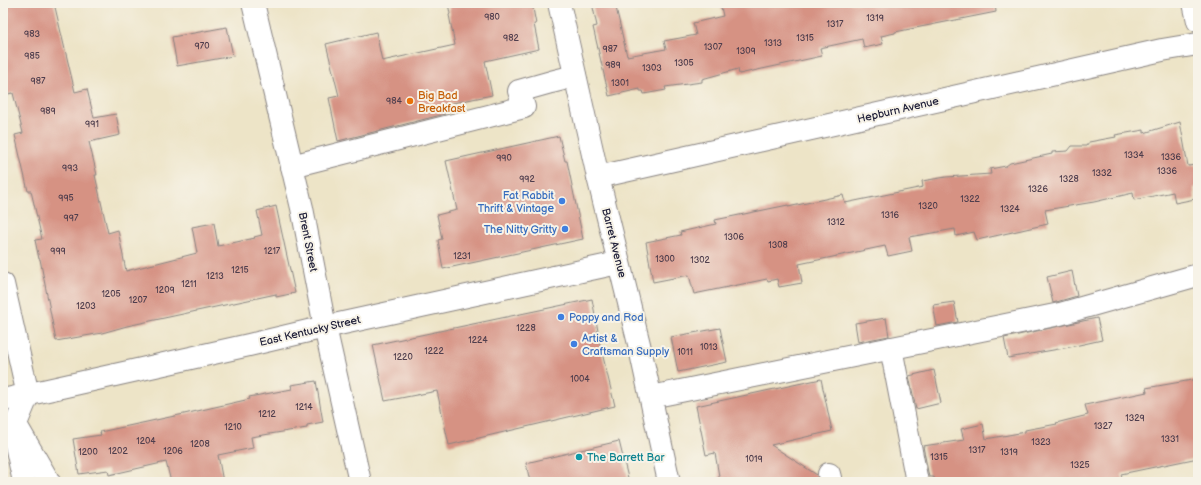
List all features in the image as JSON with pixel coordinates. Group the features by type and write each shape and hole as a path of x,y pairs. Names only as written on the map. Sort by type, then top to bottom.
{"street":[{"name":"Brent Street","path":"253,3 302,208 325,327 360,482"},
{"name":"Barret Avenue","path":"559,3 618,263 639,344 669,482"},
{"path":"1194,3 1198,21"},
{"name":"Hepburn Avenue","path":"598,177 1162,50 1198,44"},
{"path":"292,166 524,107 519,91 575,76"},
{"name":"East Kentucky Street","path":"3,400 325,327 618,263"},
{"path":"651,397 1060,314 1198,275"},
{"path":"3,284 28,394 14,431 24,482"},
{"path":"891,348 917,482"},
{"path":"16,425 50,482"}],"building":[{"path":"3,3 54,3 75,92 87,89 94,118 116,114 120,135 89,142 108,233 118,230 126,271 197,253 192,227 214,223 218,246 255,238 254,237 262,235 257,211 276,206 295,293 276,297 276,294 127,326 102,333 56,341 35,240 42,239 31,191 28,191 15,135 23,133 13,93 3,95"},
{"path":"448,3 532,3 539,49 485,61 492,95 443,105 445,114 338,141 329,98 339,96 326,44 376,32 382,61 455,45"},
{"path":"592,3 615,3 627,56 666,49 664,41 696,35 693,23 723,16 720,3 995,3 996,12 895,32 881,36 883,44 864,48 862,39 820,48 822,56 739,74 738,69 702,79 702,82 665,87 666,90 644,94 643,91 640,91 640,89 609,96 593,27 597,26"},
{"path":"227,27 233,56 177,66 172,37"},
{"path":"1180,122 1188,166 1196,165 1198,187 1194,188 1195,199 1175,203 1173,192 1134,200 1133,193 1094,202 1045,210 1048,224 977,240 974,232 956,236 955,229 909,237 912,251 888,256 885,246 799,264 802,283 779,287 777,279 768,281 767,279 694,294 689,275 653,282 646,242 681,235 680,232 716,224 715,220 788,205 788,207 843,195 845,203 923,187 922,181 946,177 991,174 990,169 1006,166 1010,163 1052,154 1052,152 1068,151 1072,146 1086,146 1089,142 1116,137 1115,135 1144,130 1144,133"},
{"path":"559,136 565,161 567,161 583,239 443,269 438,240 442,239 437,215 457,210 446,161"},
{"path":"1072,271 1077,296 1053,303 1047,277"},
{"path":"592,299 597,332 615,406 449,445 437,391 385,401 373,345"},
{"path":"954,302 958,322 937,326 933,305"},
{"path":"886,318 889,336 858,342 855,323"},
{"path":"1097,318 1102,340 1008,358 1004,338"},
{"path":"720,328 727,362 678,372 671,337"},
{"path":"934,370 941,403 916,409 909,376"},
{"path":"821,379 832,431 771,445 817,475 818,482 720,482 715,453 706,455 696,406"},
{"path":"1198,379 1198,458 1121,474 1123,482 935,482 934,477 929,477 923,446 964,440 961,429 983,424 986,439 1025,432 1025,430 1057,424 1056,423 1088,415 1085,405 1147,392 1146,388"},
{"path":"316,381 323,422 307,425 307,428 251,437 253,448 218,455 223,482 171,482 166,462 109,475 108,470 79,474 73,439 101,435 100,432 250,399 249,397 292,389 291,385"},
{"name":"The Barrett Bar","path":"619,441 629,482 530,482 526,463"}],"place":[{"name":"Big Bad Breakfast","path":"410,101"},
{"name":"Fat Rabbit Thrift & Vintage","path":"562,201"},
{"name":"The Nitty Gritty","path":"565,229"},
{"name":"Poppy and Rod","path":"561,317"},
{"name":"Artist & Craftsman Supply","path":"574,344"},
{"name":"The Barrett Bar","path":"579,457"}]}
